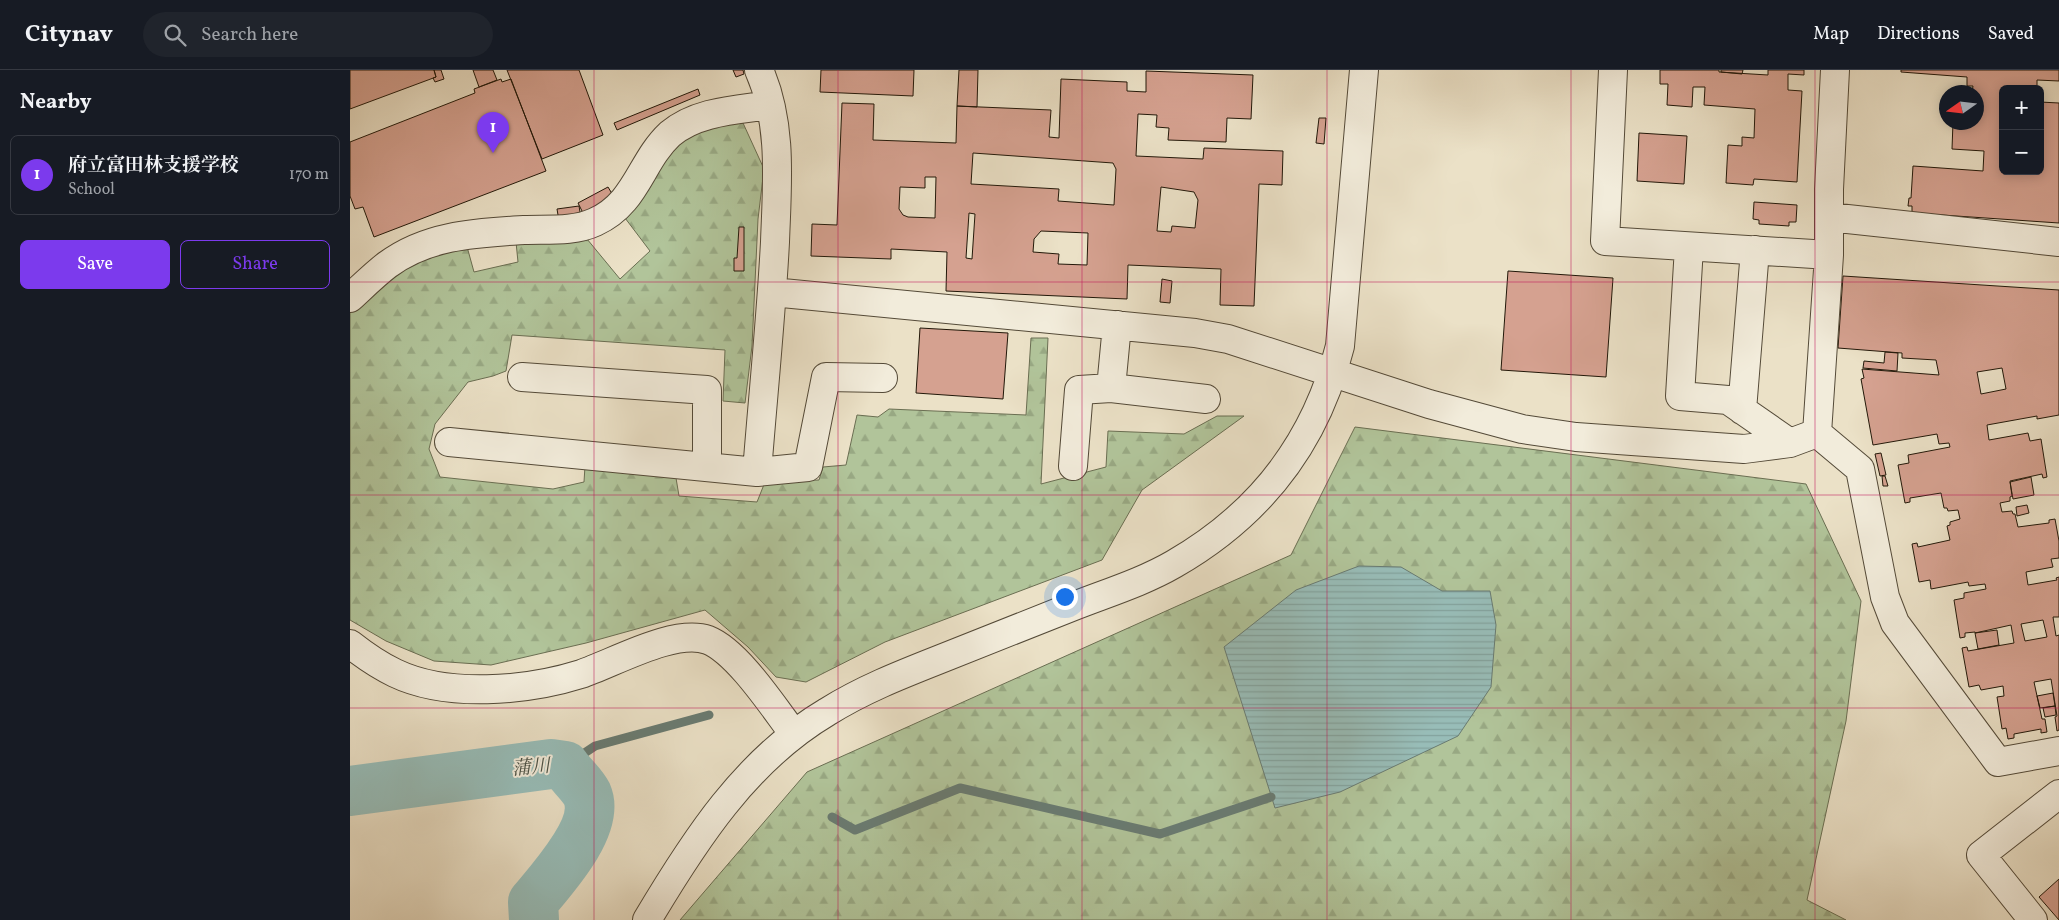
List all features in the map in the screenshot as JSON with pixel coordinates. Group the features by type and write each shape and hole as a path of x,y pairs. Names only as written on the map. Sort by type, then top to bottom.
{"street":[{"path":"757,472 772,292 778,173 776,139 770,105 759,70"},
{"path":"650,915 701,834 725,802 748,777 794,734 826,712 889,680 1132,584 1173,565 1236,521 1263,496 1284,469 1317,414 1333,373 1340,346 1344,319 1364,70"},
{"path":"1613,70 1605,241 1829,255"},
{"path":"1817,433 1829,255 1835,70"},
{"path":"350,298 386,266 407,252 430,242 454,235 572,228 594,223 614,211 632,192 656,152 670,134 685,124 712,114 770,105"},
{"path":"1829,217 2059,242"},
{"path":"1689,247 1680,396 1728,400 1790,443"},
{"path":"1742,410 1755,250"},
{"path":"772,292 1117,325 1228,338 1429,404 1522,429 1576,437 1744,449 1790,443 1817,433"},
{"path":"1111,388 1117,325"},
{"path":"522,377 707,390 707,467"},
{"path":"449,442 757,472 808,467 826,377 883,378"},
{"path":"1073,466 1079,390 1111,388 1206,399"},
{"path":"1817,433 1860,469 1885,597 1895,623 1998,762 2059,751"},
{"path":"350,644 370,659 396,673 428,684 478,689 505,688 545,682 580,674 644,648 666,642 689,638 706,640 722,648 739,664 794,734"},
{"path":"2034,920 1981,855 2059,794"}],"green space":[{"path":"719,122 743,123 764,169 758,219 752,346 745,403 723,401 725,350 512,335 506,371 468,382 435,424 429,449 440,477 553,489 584,482 585,466 675,472 679,496 757,502 765,482 819,480 823,467 846,465 857,415 878,417 889,409 1026,415 1031,338 1048,338 1041,484 1106,467 1108,431 1184,434 1217,416 1244,416 1142,490 1102,560 885,642 806,682 776,677 748,647 705,610 586,643 491,665 434,661 386,641 350,620 350,309 420,256 466,243 474,272 518,262 516,242 587,239 620,279 650,251 622,214 687,131"},
{"path":"1355,427 1806,484 1861,601 1846,721 1807,900 1846,920 680,920 807,772 1291,555"}],"water":[{"path":"1359,566 1401,567 1442,591 1490,591 1496,625 1491,687 1458,736 1340,792 1275,808 1224,647 1296,590"}],"building":[{"path":"350,70 434,70 436,77 350,109"},
{"path":"434,70 441,70 444,79 435,82 433,78 436,77"},
{"path":"473,70 493,70 497,80 479,87"},
{"path":"507,70 579,70 603,135 542,159"},
{"path":"733,70 743,70 744,74 736,77"},
{"path":"821,70 914,70 913,96 820,92"},
{"path":"959,70 978,70 977,107 957,106"},
{"path":"1660,70 1719,70 1719,72 1768,75 1768,70 1804,70 1804,75 1788,74 1788,90 1802,91 1797,182 1754,179 1753,185 1726,183 1728,145 1742,146 1742,137 1754,138 1755,109 1704,105 1705,87 1693,87 1692,107 1667,105 1668,84 1660,84"},
{"path":"1721,70 1743,70 1742,74 1721,72"},
{"path":"1901,70 2059,70 2059,81 2037,80 2037,85 1999,85 1999,175 2044,175 2044,102 2059,103 2059,223 1912,213 1912,206 1908,206 1909,198 1911,198 1913,166 1983,171 1984,151 1952,149 1953,130 1984,130 1984,85 1967,85 1967,77 1901,72"},
{"path":"1146,71 1253,75 1251,119 1227,118 1226,142 1168,140 1169,128 1156,127 1157,115 1138,114 1136,156 1203,159 1204,148 1283,151 1282,185 1259,184 1254,306 1220,305 1221,269 1128,265 1127,299 946,291 947,252 891,249 891,259 811,256 812,224 837,225 842,103 874,104 873,140 956,143 957,106 1051,110 1049,137 1059,138 1061,79 1127,82 1127,91 1146,92","holes":["973,153 1113,163 1116,169 1114,205 1058,201 1059,189 971,184","925,177 936,177 935,218 908,217 903,215 899,209 900,187 925,188","1161,187 1194,192 1198,200 1195,228 1172,226 1171,232 1157,231","969,213 975,214 972,259 966,258","1041,231 1088,233 1087,265 1058,264 1059,254 1033,252 1034,239"]},
{"path":"501,79 502,82 511,79 546,171 374,237 363,207 355,209 350,196 350,142 475,93 474,89"},
{"path":"698,89 700,95 617,130 614,123"},
{"path":"1319,118 1326,118 1324,144 1316,143"},
{"path":"1639,133 1687,136 1684,184 1637,181"},
{"path":"608,187 614,197 583,213 578,203"},
{"path":"1754,202 1797,205 1796,222 1789,222 1789,226 1759,224 1759,220 1753,219"},
{"path":"579,206 581,218 559,221 557,209"},
{"path":"739,227 744,227 744,271 734,271 734,258 737,258"},
{"path":"1508,271 1613,278 1606,377 1501,370"},
{"path":"1843,276 2059,290 2059,415 2037,419 2037,416 1987,425 1989,440 2028,433 2030,441 2041,439 2047,477 2043,478 2042,474 2010,481 2012,496 2010,501 2000,503 2002,512 2012,511 2015,514 2018,527 2049,523 2049,520 2055,519 2059,541 2059,558 2051,559 2053,567 2026,572 2028,585 2057,580 2056,578 2059,577 2059,617 2053,617 2056,636 2059,635 2059,730 2057,731 2055,717 2057,716 2051,679 2034,682 2042,719 2045,719 2047,732 2041,733 2041,729 2014,734 2014,738 2008,739 2006,728 2002,729 1997,697 2004,696 2003,686 1981,690 1979,685 1969,687 1962,648 1967,647 1968,651 2014,643 2011,625 1975,633 1965,633 1965,637 1960,638 1954,600 1964,598 1964,593 1986,589 1985,584 1969,586 1968,582 1931,589 1930,580 1919,582 1912,544 1917,543 1918,547 1950,540 1947,526 1950,525 1950,522 1960,519 1958,510 1948,511 1947,508 1944,508 1941,493 1910,498 1910,502 1905,503 1898,465 1909,463 1908,455 1950,447 1949,443 1939,444 1937,434 1873,445 1861,379 1864,378 1862,369 1939,375 1936,360 1902,358 1902,353 1838,348","holes":["2002,368 2006,389 1981,394 1977,372","2043,620 2047,637 2025,641 2021,624"]},
{"path":"1162,279 1172,281 1170,303 1160,302"},
{"path":"920,328 1008,333 1003,399 916,393"},
{"path":"1885,352 1898,353 1897,371 1863,368 1864,361 1884,363"},
{"path":"1881,453 1886,475 1880,476 1875,454"},
{"path":"1882,476 1885,476 1888,486 1883,486"},
{"path":"2031,477 2034,495 2013,499 2010,482"},
{"path":"2027,505 2029,513 2017,516 2016,507"},
{"path":"1997,630 1999,645 1978,649 1975,633"},
{"path":"2053,693 2055,706 2040,708 2037,696"},
{"path":"2055,706 2056,715 2045,717 2043,708"},
{"path":"2059,879 2059,920 2039,897"}],"waterway":[{"path":"565,766 595,746 709,715"},
{"name":"蒲川","path":"350,791 551,764 565,766 587,794 589,807 587,821 572,851 533,902 534,920"},
{"path":"832,817 855,830 960,788 1160,834 1271,797"}],"place":[{"name":"府立富田林支援学校","path":"493,153"}]}
